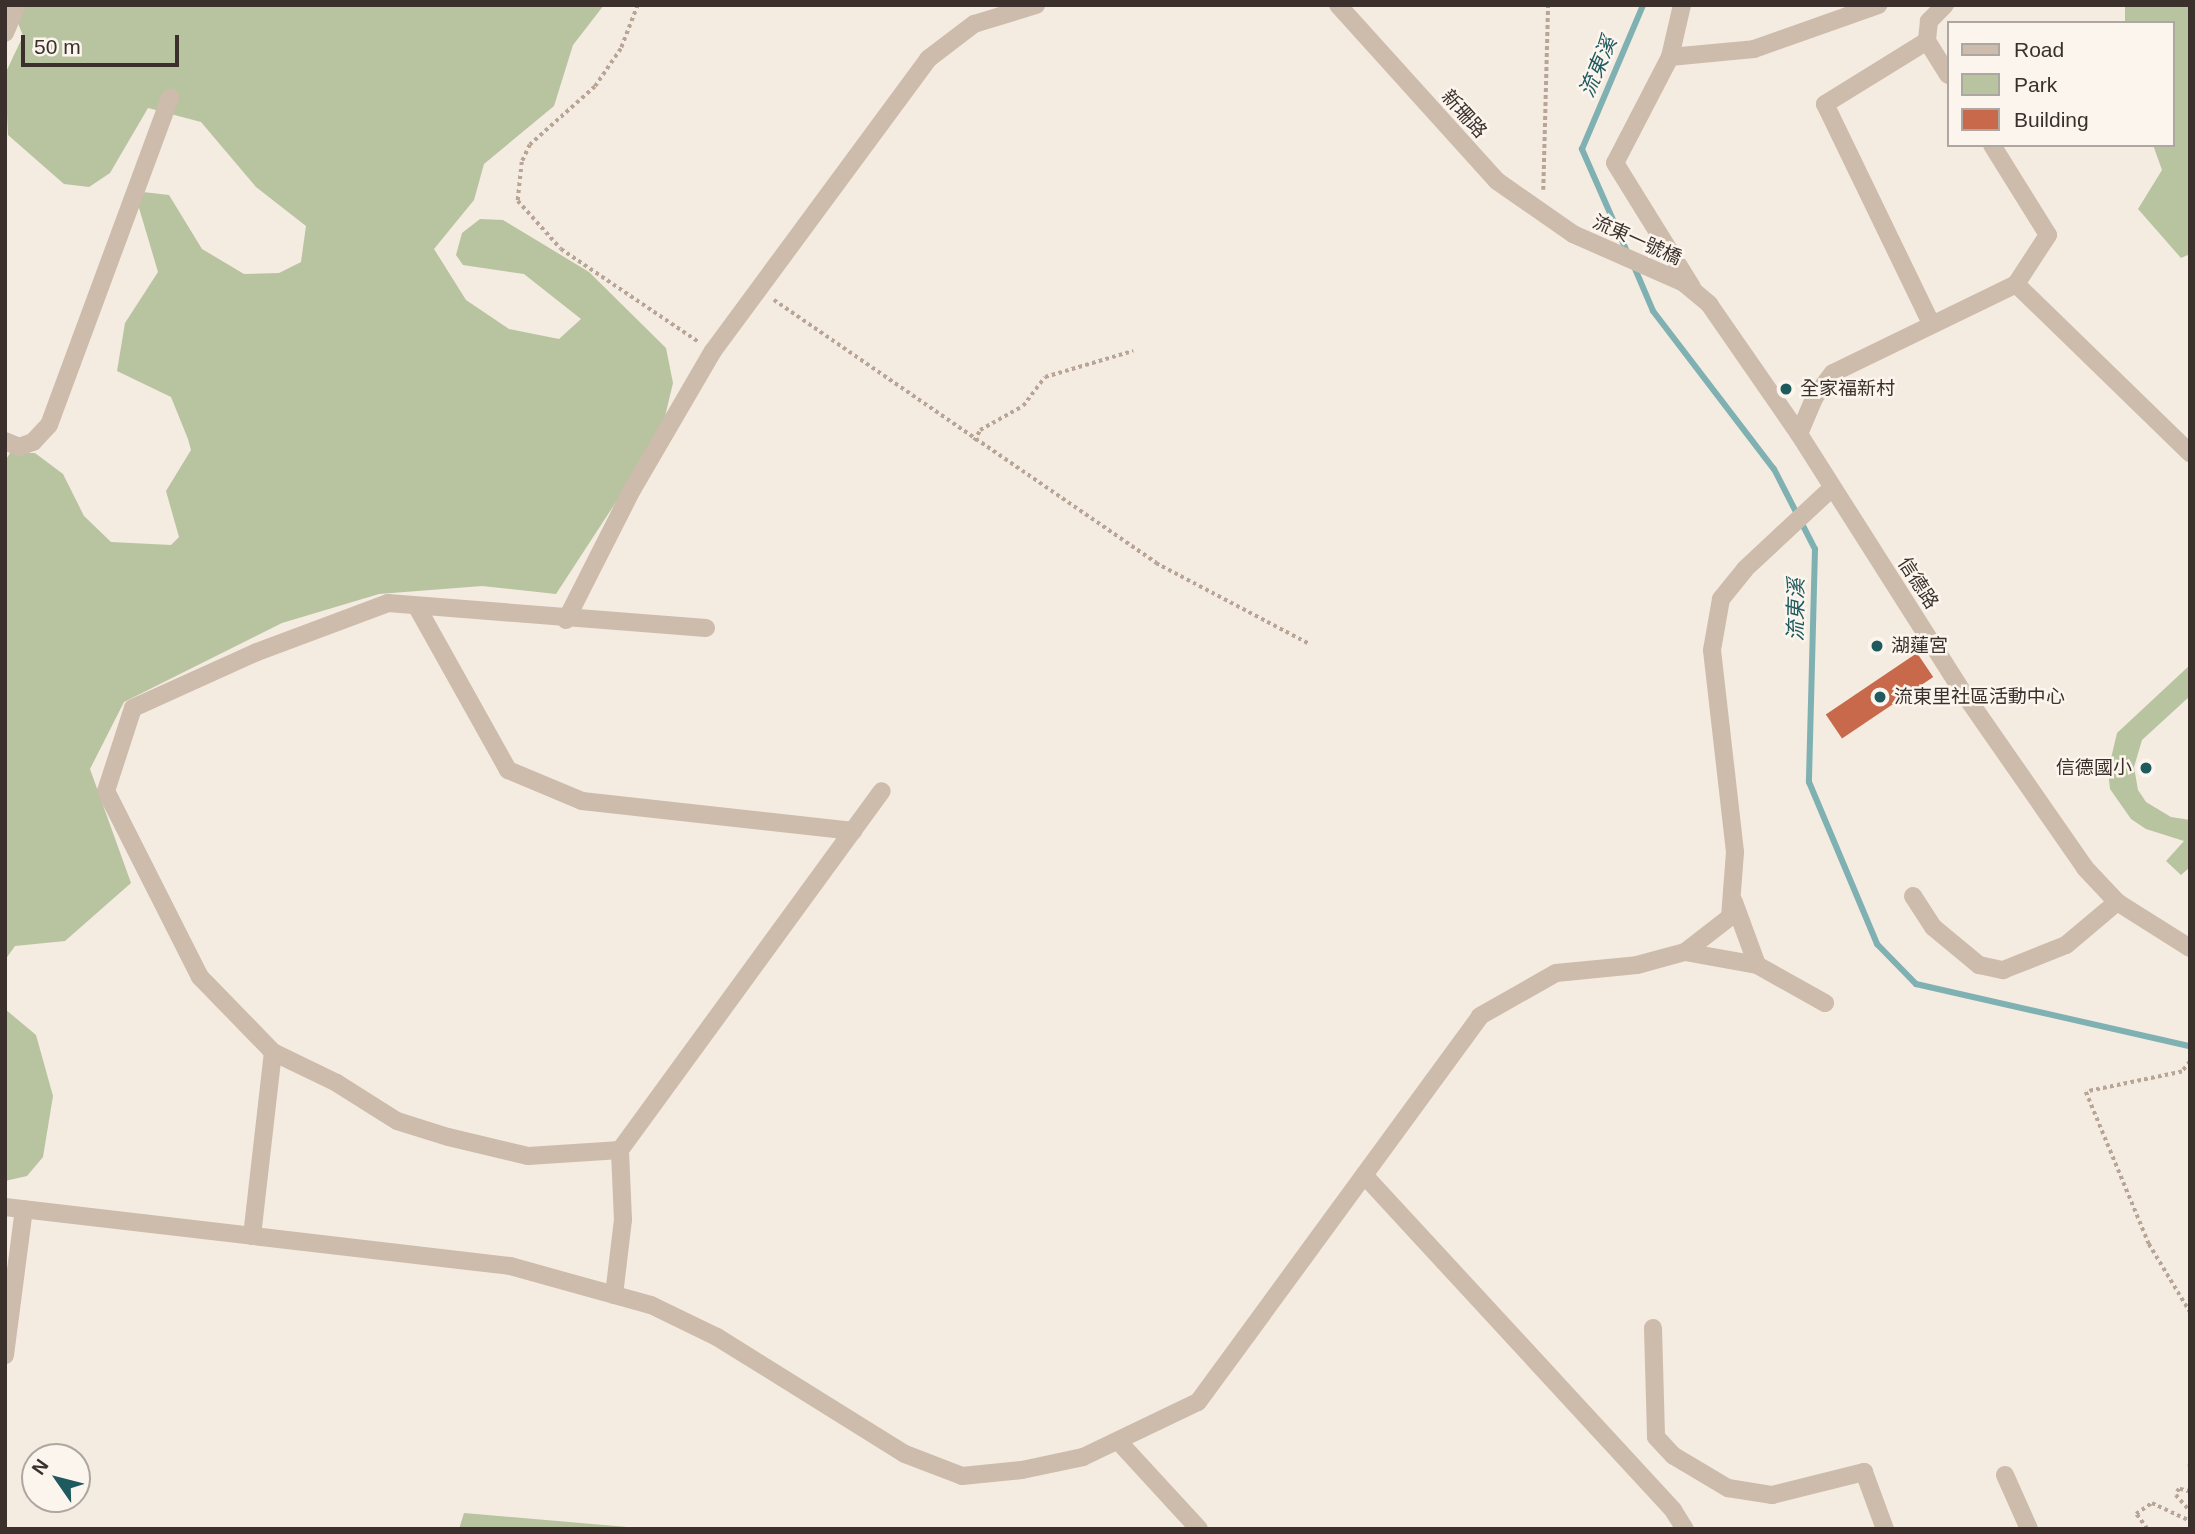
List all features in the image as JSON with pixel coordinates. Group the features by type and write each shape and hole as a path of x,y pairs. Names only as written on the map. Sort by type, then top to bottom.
{"street":[{"path":"5,33 17,5"},
{"path":"566,620 632,490 713,351 928,59 974,24 1036,5"},
{"name":"新珊路","path":"1338,5 1497,181 1573,234"},
{"path":"1682,5 1670,57 1615,163 1690,288"},
{"path":"1670,57 1754,50 1878,5"},
{"path":"1945,5 1929,20 1927,41 1946,72"},
{"path":"1927,41 1825,104 1931,323"},
{"path":"5,440 19,447 33,442 49,425 170,98"},
{"path":"1800,434 1814,398 1833,373 1931,323 2016,284 2048,235 1993,147"},
{"name":"流東一號橋","path":"1573,234 1690,288"},
{"path":"2016,284 2190,453"},
{"name":"信德路","path":"1690,288 1709,304 1800,434 1958,684 2085,868 2118,902 2190,948"},
{"path":"5,1207 510,1266 651,1306 717,1338 905,1454 962,1476 1022,1470 1083,1457 1198,1402 1480,1016 1556,973 1637,965 1685,951 1730,917 1734,902 1730,790 1712,650 1721,599 1745,569 1832,488"},
{"path":"620,1150 528,1156 447,1137 397,1121 337,1083 273,1052 200,977 106,791 134,708 257,653 388,603 566,620 706,628"},
{"path":"417,607 480,727 508,770 582,801 853,831"},
{"path":"614,1295 623,1220 620,1150 882,791"},
{"path":"1913,896 1933,927 1969,957 1979,965 2003,970 2066,945 2118,902"},
{"path":"1734,902 1757,965"},
{"path":"1685,951 1757,965 1825,1003"},
{"path":"252,1236 273,1052"},
{"path":"1364,1175 1673,1510 1685,1529"},
{"path":"5,1355 24,1209"},
{"path":"1653,1328 1656,1437 1674,1456 1728,1488 1772,1495 1864,1472 1885,1529"},
{"path":"1119,1442 1199,1529"},
{"path":"2005,1475 2029,1529"}],"path":[{"path":"638,5 621,49 595,87 530,145 522,162 518,201 561,250 713,351"},
{"path":"1544,213 1549,5"},
{"path":"758,289 1156,563 1308,643"},
{"path":"974,440 980,430 1023,407 1045,377 1133,351"},
{"path":"2190,1062 2182,1072 2085,1092 2149,1244 2190,1312"},
{"path":"2190,1492 2179,1489 2176,1495 2190,1511"},
{"path":"2147,1529 2136,1514 2152,1503 2190,1521"}],"green space":[{"path":"11,5 604,5 573,45 554,106 484,164 474,200 434,249 466,300 509,329 559,339 581,319 524,274 463,265 456,255 462,233 480,219 503,220 589,272 666,348 673,383 661,433 556,594 482,586 379,594 282,623 124,702 90,769 131,883 65,941 15,946 5,960 5,461 10,453 35,453 63,474 84,516 111,542 171,545 179,537 166,491 191,450 188,439 171,397 117,371 125,323 158,272 134,191 169,195 202,249 244,274 279,273 301,262 306,226 256,187 201,122 148,108 110,173 89,187 64,184 8,135 5,74 23,36"},
{"path":"2125,5 2190,5 2190,254 2181,258 2138,209 2162,170 2154,147 2174,147 2174,21 2125,21"},
{"path":"2190,665 2190,696 2142,740 2134,767 2138,790 2146,802 2171,817 2190,820 2190,867 2181,875 2166,861 2184,841 2146,829 2131,819 2110,789 2108,771 2117,733"},
{"path":"5,1009 36,1035 53,1096 43,1157 27,1176 5,1181"},
{"path":"464,1513 639,1528 646,1529 459,1529"}],"building":[{"name":"流東里社區活動中心","path":"1917,653 1933,677 1842,739 1826,715"}],"waterway":[{"name":"流東溪","path":"1628,254 1582,149 1643,5"},
{"name":"流東溪","path":"1633,264 1653,311 1774,469 1815,549 1809,782 1877,944 1916,984 2190,1046"}],"place":[{"name":"全家福新村","path":"1786,389"},
{"name":"湖蓮宮","path":"1877,646"},
{"name":"流東里社區活動中心","path":"1880,697"},
{"name":"信德國小","path":"2146,768"}]}
